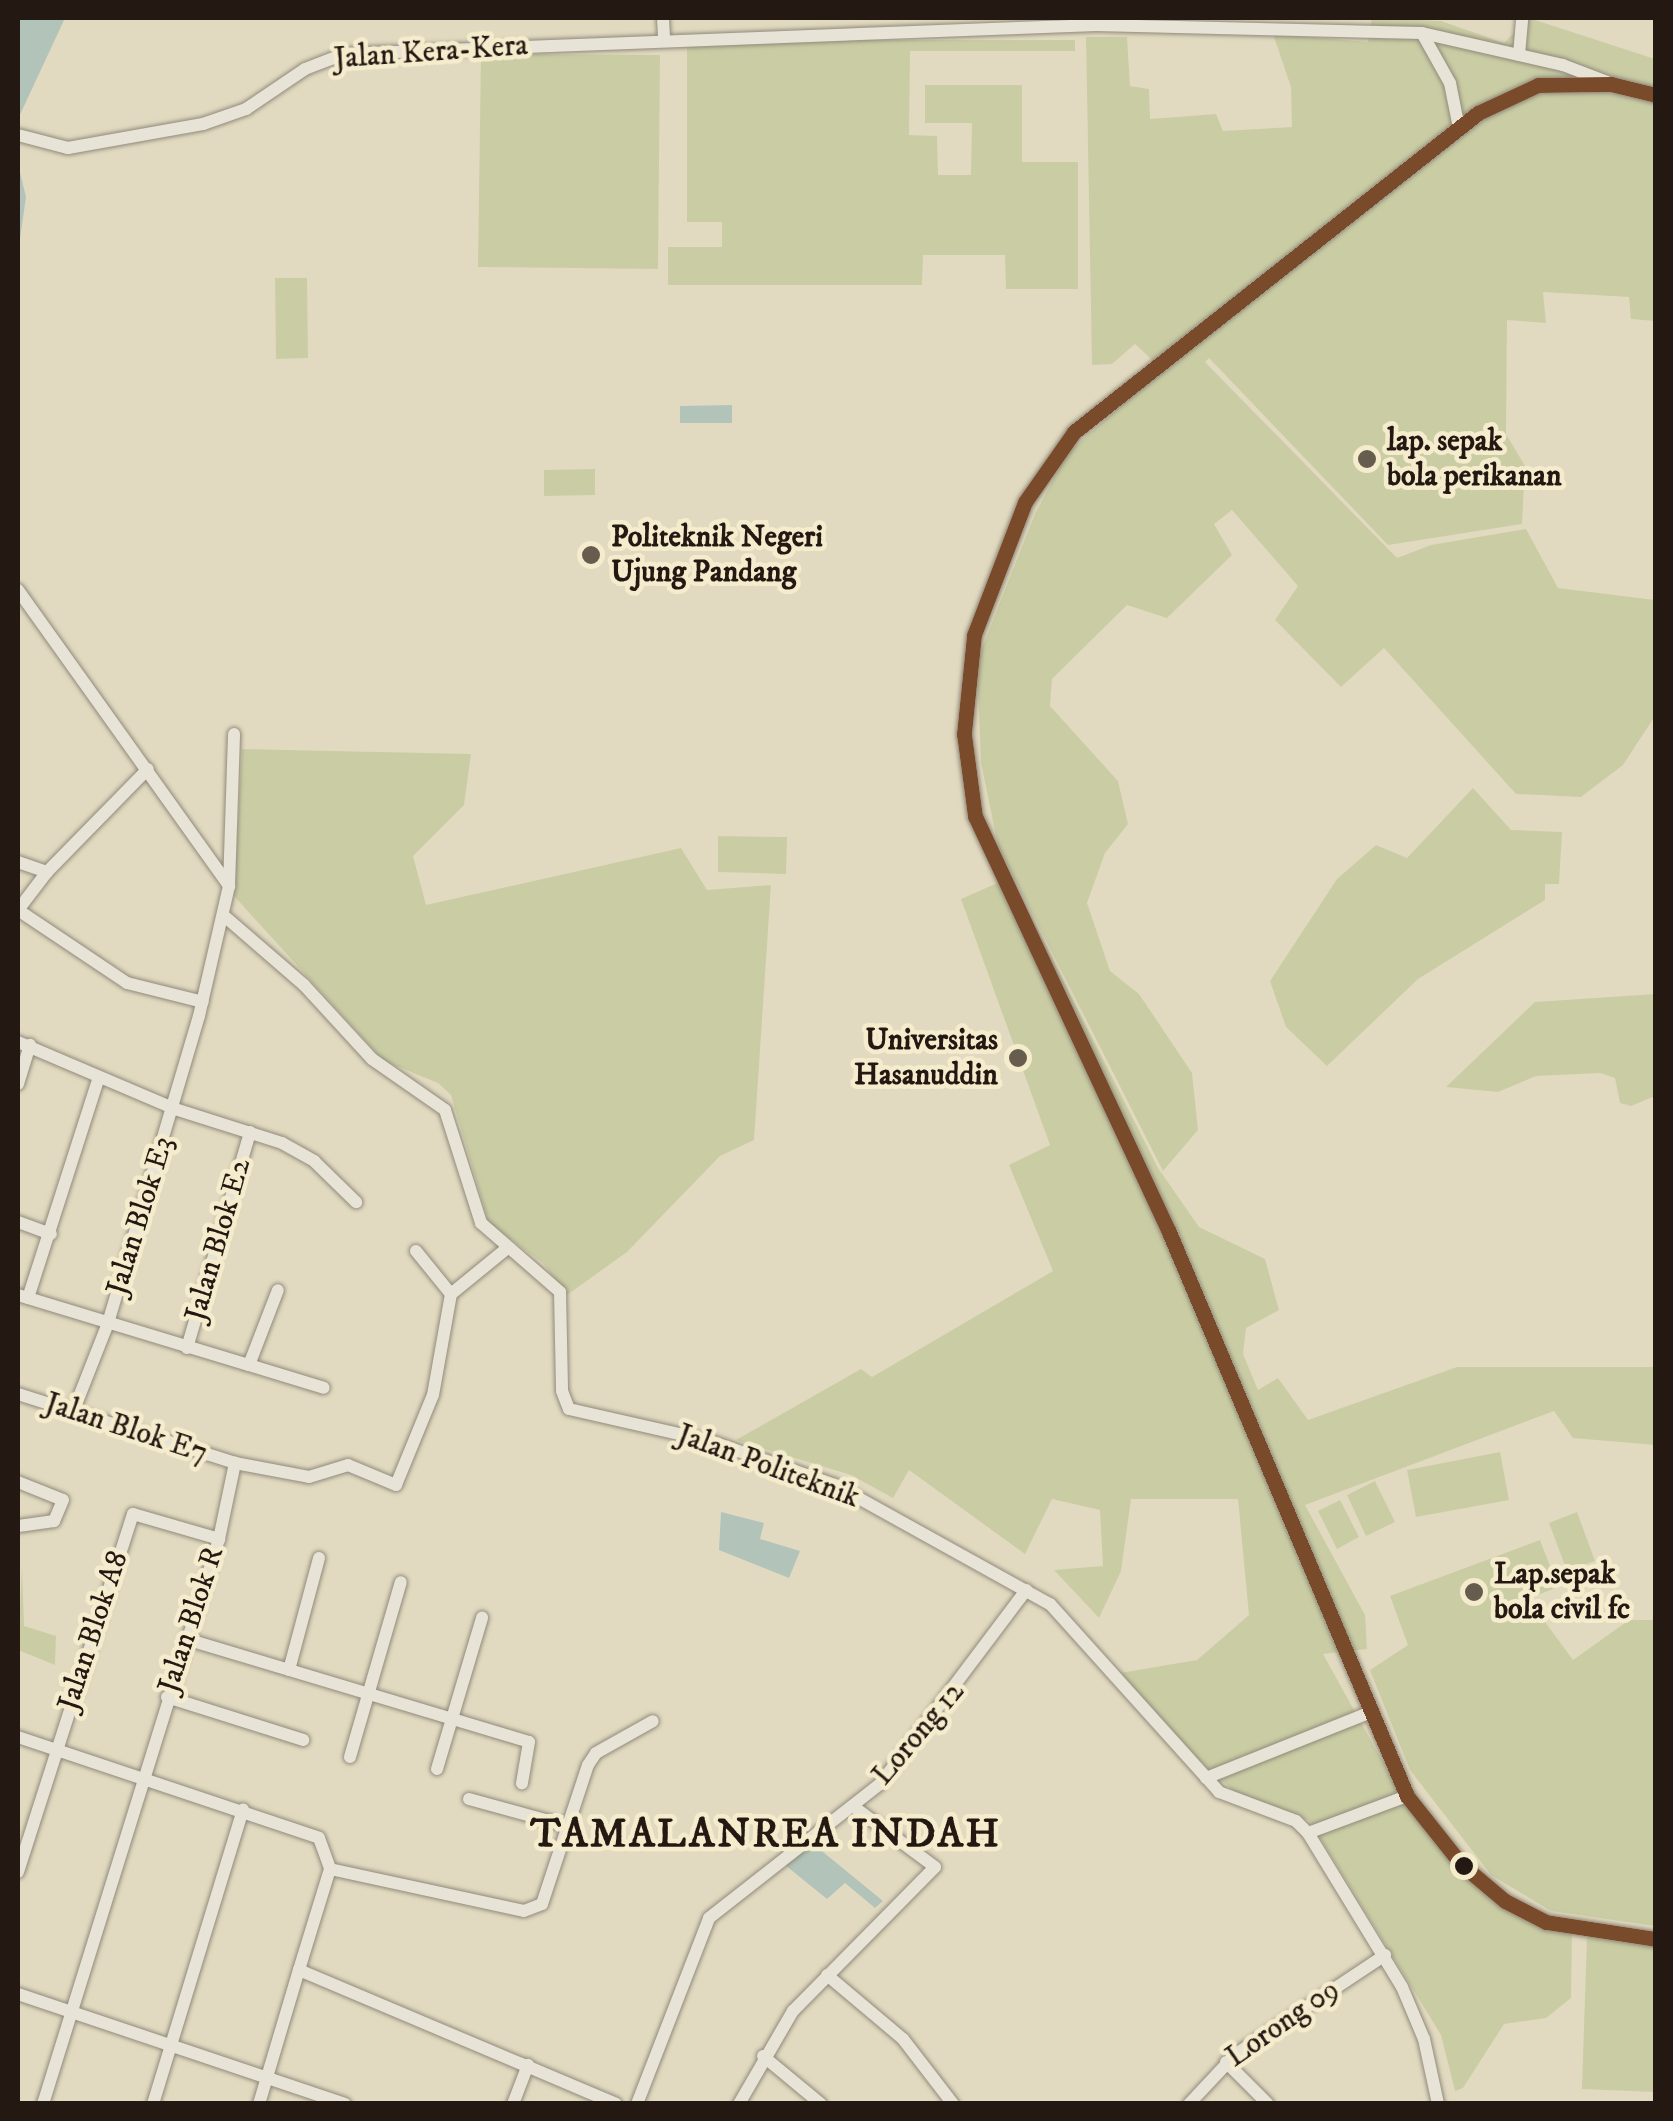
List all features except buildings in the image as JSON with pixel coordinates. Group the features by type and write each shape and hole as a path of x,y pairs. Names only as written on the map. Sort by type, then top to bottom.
{"street":[{"path":"663,18 664,39"},
{"path":"1519,56 1522,18"},
{"name":"Jalan Kera-Kera","path":"18,134 68,148 203,124 246,109 305,69 344,54 1115,21 1422,33 1519,56 1611,84"},
{"path":"1422,33 1450,83 1458,128"},
{"path":"1656,94 1611,84 1530,87 1458,128 1074,432 1025,502 967,662 964,734 975,816 1169,1232 1407,1796 1461,1864 1505,1901 1546,1922 1656,1939"},
{"path":"18,590 229,886"},
{"name":"Jalan Blok E3","path":"73,1412 108,1323 175,1108 223,915 229,886 234,734"},
{"path":"148,769 46,872 18,910 127,983 202,1002"},
{"path":"18,862 46,872"},
{"name":"Jalan Politeknik","path":"223,915 304,985 372,1058 446,1110 481,1223 505,1250 560,1292 562,1390 569,1409 710,1441 835,1485 1050,1604 1206,1778 1228,1797 1296,1821 1308,1833 1386,1955 1424,2039 1438,2104"},
{"path":"18,1084 24,1044 175,1108 304,1154 356,1202"},
{"path":"99,1077 51,1234 23,1296 324,1388"},
{"name":"Jalan Blok E2","path":"188,1348 250,1132"},
{"path":"18,1222 51,1234"},
{"path":"416,1251 452,1294 505,1250"},
{"path":"249,1365 278,1290"},
{"name":"Jalan Blok E7","path":"18,1394 235,1463 309,1477 348,1465 398,1484 433,1395 452,1294"},
{"name":"Jalan Blok R","path":"42,2104 219,1538 235,1463"},
{"path":"18,1486 63,1500 54,1520 18,1526"},
{"name":"Jalan Blok A8","path":"18,1872 132,1514 219,1538"},
{"path":"289,1670 319,1558"},
{"path":"350,1756 401,1582"},
{"name":"Lorong 12","path":"638,2104 709,1918 854,1807 909,1753 1026,1590"},
{"path":"437,1770 482,1618"},
{"path":"186,1639 529,1742 522,1782"},
{"path":"167,1697 302,1740"},
{"path":"1206,1778 1371,1712"},
{"path":"330,1869 524,1910 548,1896 568,1826 596,1753 653,1721"},
{"path":"18,1737 142,1775 319,1838 330,1869 259,2104"},
{"path":"1308,1833 1407,1796"},
{"path":"469,1799 568,1826"},
{"path":"739,2104 763,2056 827,1974 934,1867 854,1807"},
{"path":"152,2104 243,1809"},
{"name":"Lorong 09","path":"1189,2104 1226,2062 1386,1955"},
{"path":"300,1970 616,2104"},
{"path":"827,1974 903,2038 953,2104"},
{"path":"18,1994 72,2008 345,2104"},
{"path":"763,2056 822,2104"},
{"path":"1226,2062 1268,2104"},
{"path":"513,2104 528,2065"}],"green space":[{"path":"1372,18 1441,21 1504,43 1529,18 1655,59 1655,321 1631,319 1629,297 1543,292 1546,323 1507,320 1506,434 1525,466 1522,524 1388,545 1209,358 1205,362 1397,558 1431,545 1526,529 1558,588 1655,600 1655,716 1623,765 1581,797 1516,794 1384,648 1341,687 1275,620 1298,586 1232,510 1214,524 1232,555 1167,618 1127,605 1052,679 1050,706 1118,781 1128,824 1105,853 1087,903 1110,971 1139,994 1192,1073 1198,1130 1163,1171 998,846 981,762 977,661 1035,514 1067,454 1162,369 1135,344 1112,364 1092,365 1086,37 1127,37 1130,86 1149,89 1150,119 1216,114 1223,131 1292,127 1291,87 1273,34 1368,42"},
{"path":"687,40 1075,40 1075,51 910,51 909,135 937,136 938,175 971,175 972,123 925,123 925,85 1022,85 1022,162 1078,162 1078,289 1006,289 1005,255 923,255 922,285 668,285 668,247 722,247 722,222 687,222"},
{"path":"481,54 660,55 658,269 478,267"},
{"path":"275,278 307,278 308,358 276,359"},
{"path":"595,469 595,495 544,496 544,470"},
{"path":"242,749 471,754 464,805 413,856 426,905 681,848 707,890 771,885 754,1140 720,1156 627,1252 567,1295 543,1263 489,1223 451,1095 438,1083 384,1061 234,896"},
{"path":"1473,788 1511,830 1562,832 1559,884 1545,884 1545,900 1418,979 1327,1066 1286,1027 1270,981 1337,879 1376,845 1407,858"},
{"path":"718,836 787,837 786,874 718,872"},
{"path":"1011,877 1158,1168 1199,1227 1265,1259 1279,1310 1246,1328 1243,1354 1258,1390 1278,1378 1308,1420 1457,1367 1655,1367 1655,1445 1573,1438 1554,1411 1305,1505 1365,1615 1367,1649 1323,1654 1405,1802 1490,1894 1572,1931 1571,1998 1546,2018 1504,2024 1463,2088 1455,2091 1441,2035 1310,1821 1234,1791 1191,1754 1120,1673 1197,1660 1249,1615 1238,1499 1131,1499 1121,1571 1099,1618 1054,1570 1103,1566 1100,1510 1052,1499 1025,1554 909,1470 893,1498 851,1475 736,1440 861,1369 872,1377 1053,1271 1009,1165 1050,1145 961,899"},
{"path":"1655,994 1655,1096 1631,1106 1620,1103 1615,1078 1600,1073 1536,1076 1498,1092 1446,1087 1535,1002"},
{"path":"1500,1452 1509,1500 1416,1517 1407,1470"},
{"path":"1375,1481 1395,1522 1366,1536 1347,1495"},
{"path":"1340,1500 1359,1537 1337,1549 1318,1511"},
{"path":"1577,1512 1595,1561 1567,1571 1549,1523"},
{"path":"1540,1540 1558,1587 1489,1614 1537,1611 1573,1660 1629,1620 1655,1620 1655,1926 1551,1911 1491,1875 1410,1770 1370,1670 1408,1645 1390,1596"},
{"path":"22,1566 24,1626 56,1636 55,1665 18,1650"},
{"path":"1587,1935 1655,1945 1655,2092 1582,2089"}],"shaded area":[{"path":"18,18 65,18 18,119"},
{"path":"18,164 26,197 18,253"},
{"path":"732,405 732,423 680,423 680,406"},
{"path":"721,1512 764,1523 760,1539 800,1551 789,1578 719,1550"},
{"path":"812,1843 883,1901 875,1908 845,1883 827,1899 785,1865"}],"transit line":[{"path":"1656,95 1611,84 1538,85 1478,113 1074,432 1025,502 974,635 964,734 975,816 1169,1232 1407,1796 1461,1864 1505,1901 1546,1922 1656,1939"}],"place":[{"name":"lap. sepak bola perikanan","path":"1367,459"},
{"name":"Politeknik Negeri Ujung Pandang","path":"591,555"},
{"name":"Universitas Hasanuddin","path":"1018,1058"},
{"name":"Lap.sepak bola civil fc","path":"1474,1592"}],"district":[{"name":"TAMALANREA INDAH","path":"766,1835"}]}
